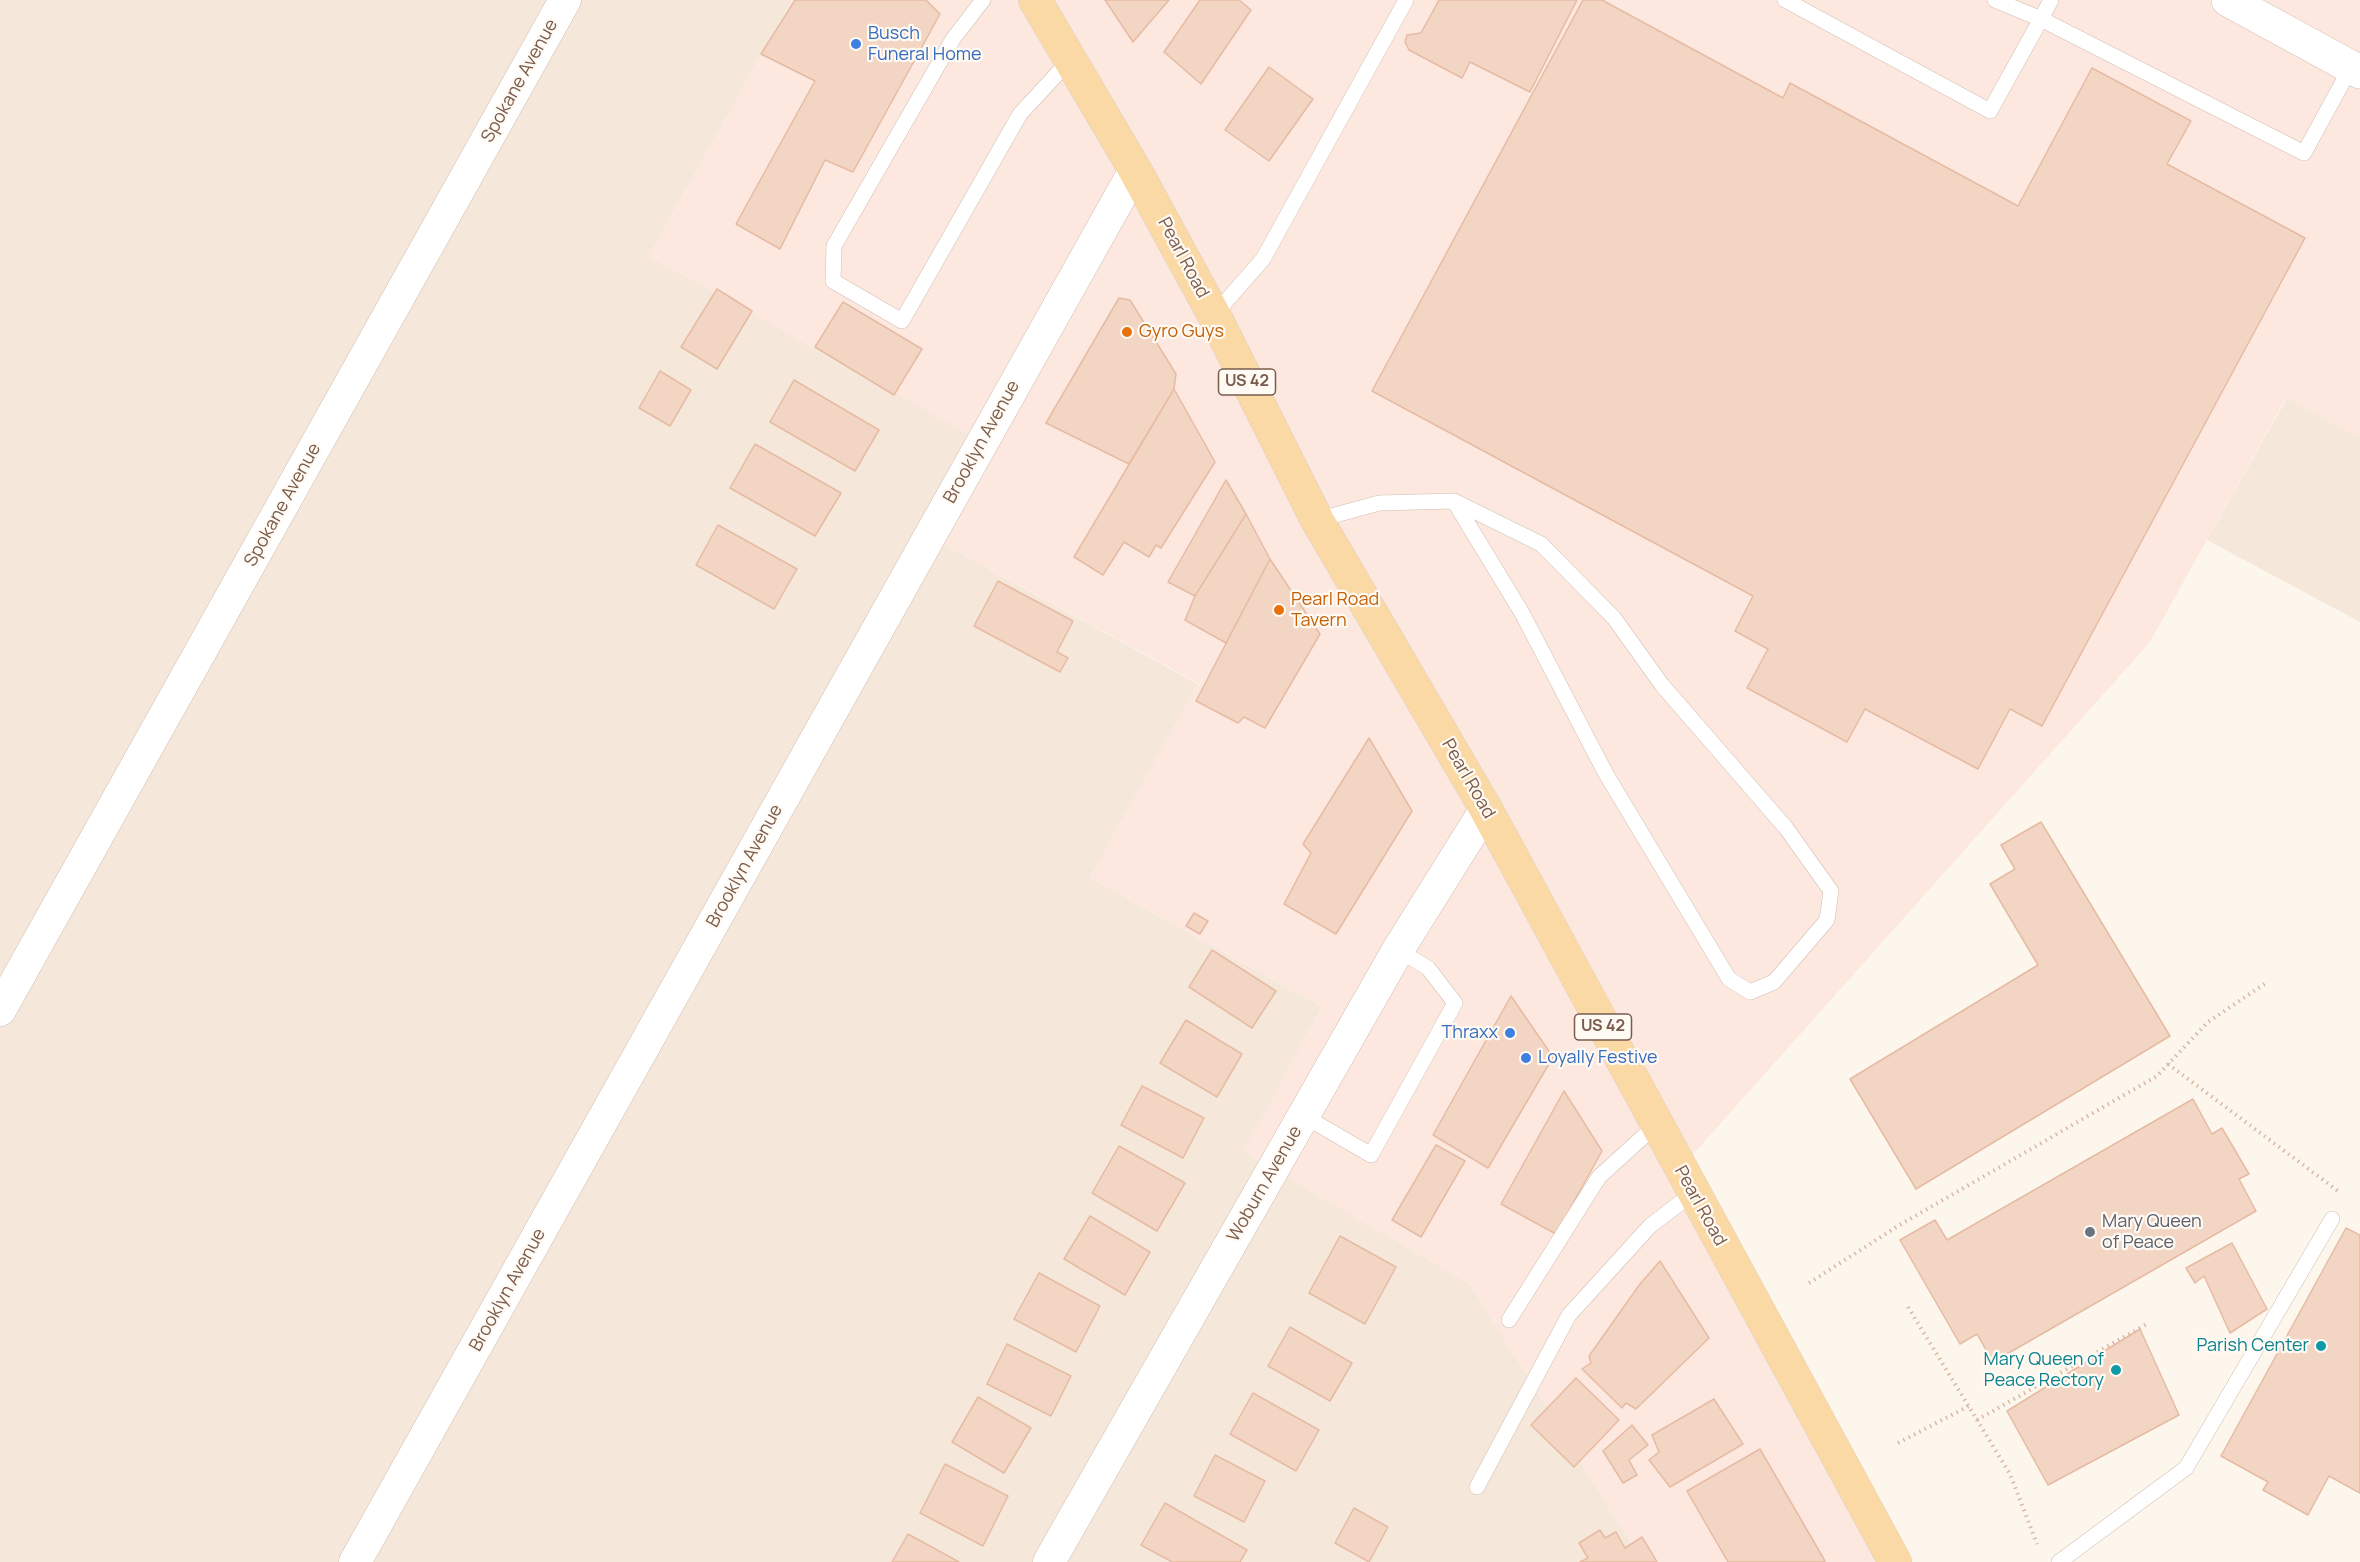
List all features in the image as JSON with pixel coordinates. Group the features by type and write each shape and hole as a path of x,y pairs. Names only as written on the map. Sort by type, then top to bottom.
{"main road":[{"name":"Pearl Road","path":"1035,0 1135,170 1214,315 1317,520 1486,809 1895,1562"},
{"path":"2228,0 2262,8 2356,69"}],"street":[{"name":"Spokane Avenue","path":"0,1010 565,0"},
{"name":"Brooklyn Avenue","path":"355,1562 1135,170"},
{"name":"Woburn Avenue","path":"1049,1562 1398,950 1486,809"}],"lane":[{"path":"983,0 952,39 834,246 832,280 902,321 1020,114 1070,60"},
{"path":"1214,315 1263,259 1406,0"},
{"path":"1785,0 1990,111 2051,0"},
{"path":"1995,0 2041,19 2304,153 2356,69"},
{"path":"1317,520 1379,503 1454,501 1541,544 1614,618 1662,685 1786,828 1832,891 1827,920 1774,982 1750,992 1729,979 1606,774 1522,613 1454,501"},
{"path":"1304,1116 1371,1155 1455,1003 1428,968 1398,950"},
{"path":"1509,1320 1599,1177 1656,1125"},
{"path":"1477,1487 1569,1315 1650,1226 1693,1193"},
{"path":"2059,1562 2186,1468 2332,1219"}],"path":[{"path":"1809,1283 1898,1226 2157,1076 2208,1022 2266,983"},
{"path":"2168,1064 2339,1191"},
{"path":"1908,1307 2010,1474 2039,1551"},
{"path":"1977,1420 2147,1324"},
{"path":"1898,1443 1969,1406"}],"shaded area":[{"path":"0,0 792,0 649,256 983,441 929,536 1198,684 1090,878 1322,1007 1244,1152 1470,1284 1643,1562 0,1562"},
{"path":"792,0 2360,0 2360,438 2286,398 2150,642 1680,1169 1895,1562 1643,1562 1470,1284 1243,1152 1322,1007 1090,878 1198,683 929,536 982,441 649,256"},
{"path":"2287,398 2360,438 2360,622 2207,540"}],"building":[{"path":"795,0 926,0 940,14 853,172 825,160 780,249 736,224 815,81 761,54"},
{"path":"1105,0 1169,0 1133,42"},
{"path":"1200,0 1239,0 1251,10 1201,84 1164,52"},
{"path":"1439,0 1577,0 1530,92 1470,62 1462,78 1409,50 1405,42 1407,35 1421,33"},
{"path":"1583,0 1602,0 1783,98 1790,83 2018,206 2092,68 2191,121 2167,164 2305,238 2042,726 2010,709 1978,769 1865,709 1847,742 1747,688 1768,649 1735,631 1753,596 1372,391"},
{"path":"1269,67 1313,99 1269,161 1225,130"},
{"path":"717,289 752,311 717,369 681,347"},
{"path":"1119,298 1130,300 1176,374 1174,389 1129,464 1046,423"},
{"path":"843,302 922,349 894,395 815,347"},
{"path":"660,371 691,390 670,426 639,408"},
{"path":"794,380 879,430 855,471 770,422"},
{"path":"1174,389 1215,462 1161,548 1156,545 1149,557 1124,542 1103,575 1074,557"},
{"path":"755,444 841,493 815,536 730,488"},
{"path":"1226,480 1246,514 1195,596 1168,582"},
{"path":"1246,514 1270,559 1226,643 1185,620 1195,596"},
{"path":"718,525 797,569 774,609 696,565"},
{"path":"1270,559 1320,634 1265,728 1244,717 1238,723 1196,701"},
{"path":"998,581 1073,621 1057,652 1068,658 1060,672 974,626"},
{"path":"1369,738 1412,811 1336,934 1284,904 1311,853 1303,844"},
{"path":"2041,822 2170,1036 1916,1189 1850,1079 2038,965 1990,884 2015,869 2001,845"},
{"path":"1194,913 1208,921 1200,934 1186,926"},
{"path":"1212,950 1276,991 1252,1028 1189,987"},
{"path":"1511,996 1553,1057 1488,1168 1433,1135"},
{"path":"1186,1020 1242,1054 1217,1097 1160,1063"},
{"path":"1142,1086 1204,1118 1183,1158 1121,1125"},
{"path":"1564,1091 1602,1151 1556,1234 1501,1204"},
{"name":"Mary Queen of Peace","path":"2193,1099 2212,1134 2222,1128 2249,1174 2239,1179 2256,1211 1993,1362 1977,1334 1960,1344 1900,1240 1935,1220 1947,1240"},
{"path":"1436,1145 1465,1161 1421,1237 1392,1220"},
{"path":"1119,1146 1185,1183 1157,1231 1092,1193"},
{"path":"1090,1216 1150,1252 1125,1295 1064,1259"},
{"name":"Parish Center","path":"2346,1228 2360,1235 2360,1493 2329,1476 2308,1515 2263,1490 2268,1482 2221,1456"},
{"path":"1340,1236 1396,1267 1365,1324 1309,1293"},
{"path":"2232,1243 2267,1309 2230,1333 2204,1276 2195,1283 2186,1268"},
{"path":"1660,1261 1709,1338 1636,1409 1626,1403 1622,1408 1582,1369 1591,1363 1589,1356 1640,1284"},
{"path":"1039,1273 1100,1306 1076,1352 1014,1319"},
{"path":"1290,1327 1352,1363 1330,1401 1268,1366"},
{"name":"Mary Queen of Peace Rectory","path":"2140,1329 2179,1415 2048,1485 2007,1411"},
{"path":"1007,1344 1071,1376 1051,1416 987,1384"},
{"path":"1576,1378 1619,1420 1574,1467 1531,1425"},
{"path":"1253,1393 1319,1430 1296,1471 1230,1434"},
{"path":"978,1397 1031,1428 1004,1473 952,1442"},
{"path":"1714,1399 1743,1444 1670,1487 1649,1460 1659,1452 1652,1435"},
{"path":"1632,1425 1648,1445 1629,1460 1637,1475 1623,1483 1603,1451"},
{"path":"1760,1449 1825,1561 1728,1562 1687,1491"},
{"path":"1215,1455 1265,1481 1244,1522 1194,1496"},
{"path":"945,1464 1008,1496 983,1546 920,1513"},
{"path":"1165,1503 1247,1550 1240,1562 1172,1562 1141,1545"},
{"path":"1354,1508 1388,1527 1369,1562 1335,1543"},
{"path":"1600,1530 1605,1538 1616,1532 1625,1548 1642,1537 1657,1562 1580,1562 1588,1558 1579,1543"},
{"path":"908,1534 959,1562 892,1562"}],"place":[{"name":"Busch Funeral Home","path":"856,44"},
{"name":"Gyro Guys","path":"1127,332"},
{"name":"Pearl Road Tavern","path":"1279,610"},
{"name":"Thraxx","path":"1510,1033"},
{"name":"Loyally Festive","path":"1526,1058"},
{"name":"Mary Queen of Peace","path":"2090,1232"},
{"name":"Parish Center","path":"2321,1346"},
{"name":"Mary Queen of Peace Rectory","path":"2116,1370"}]}
